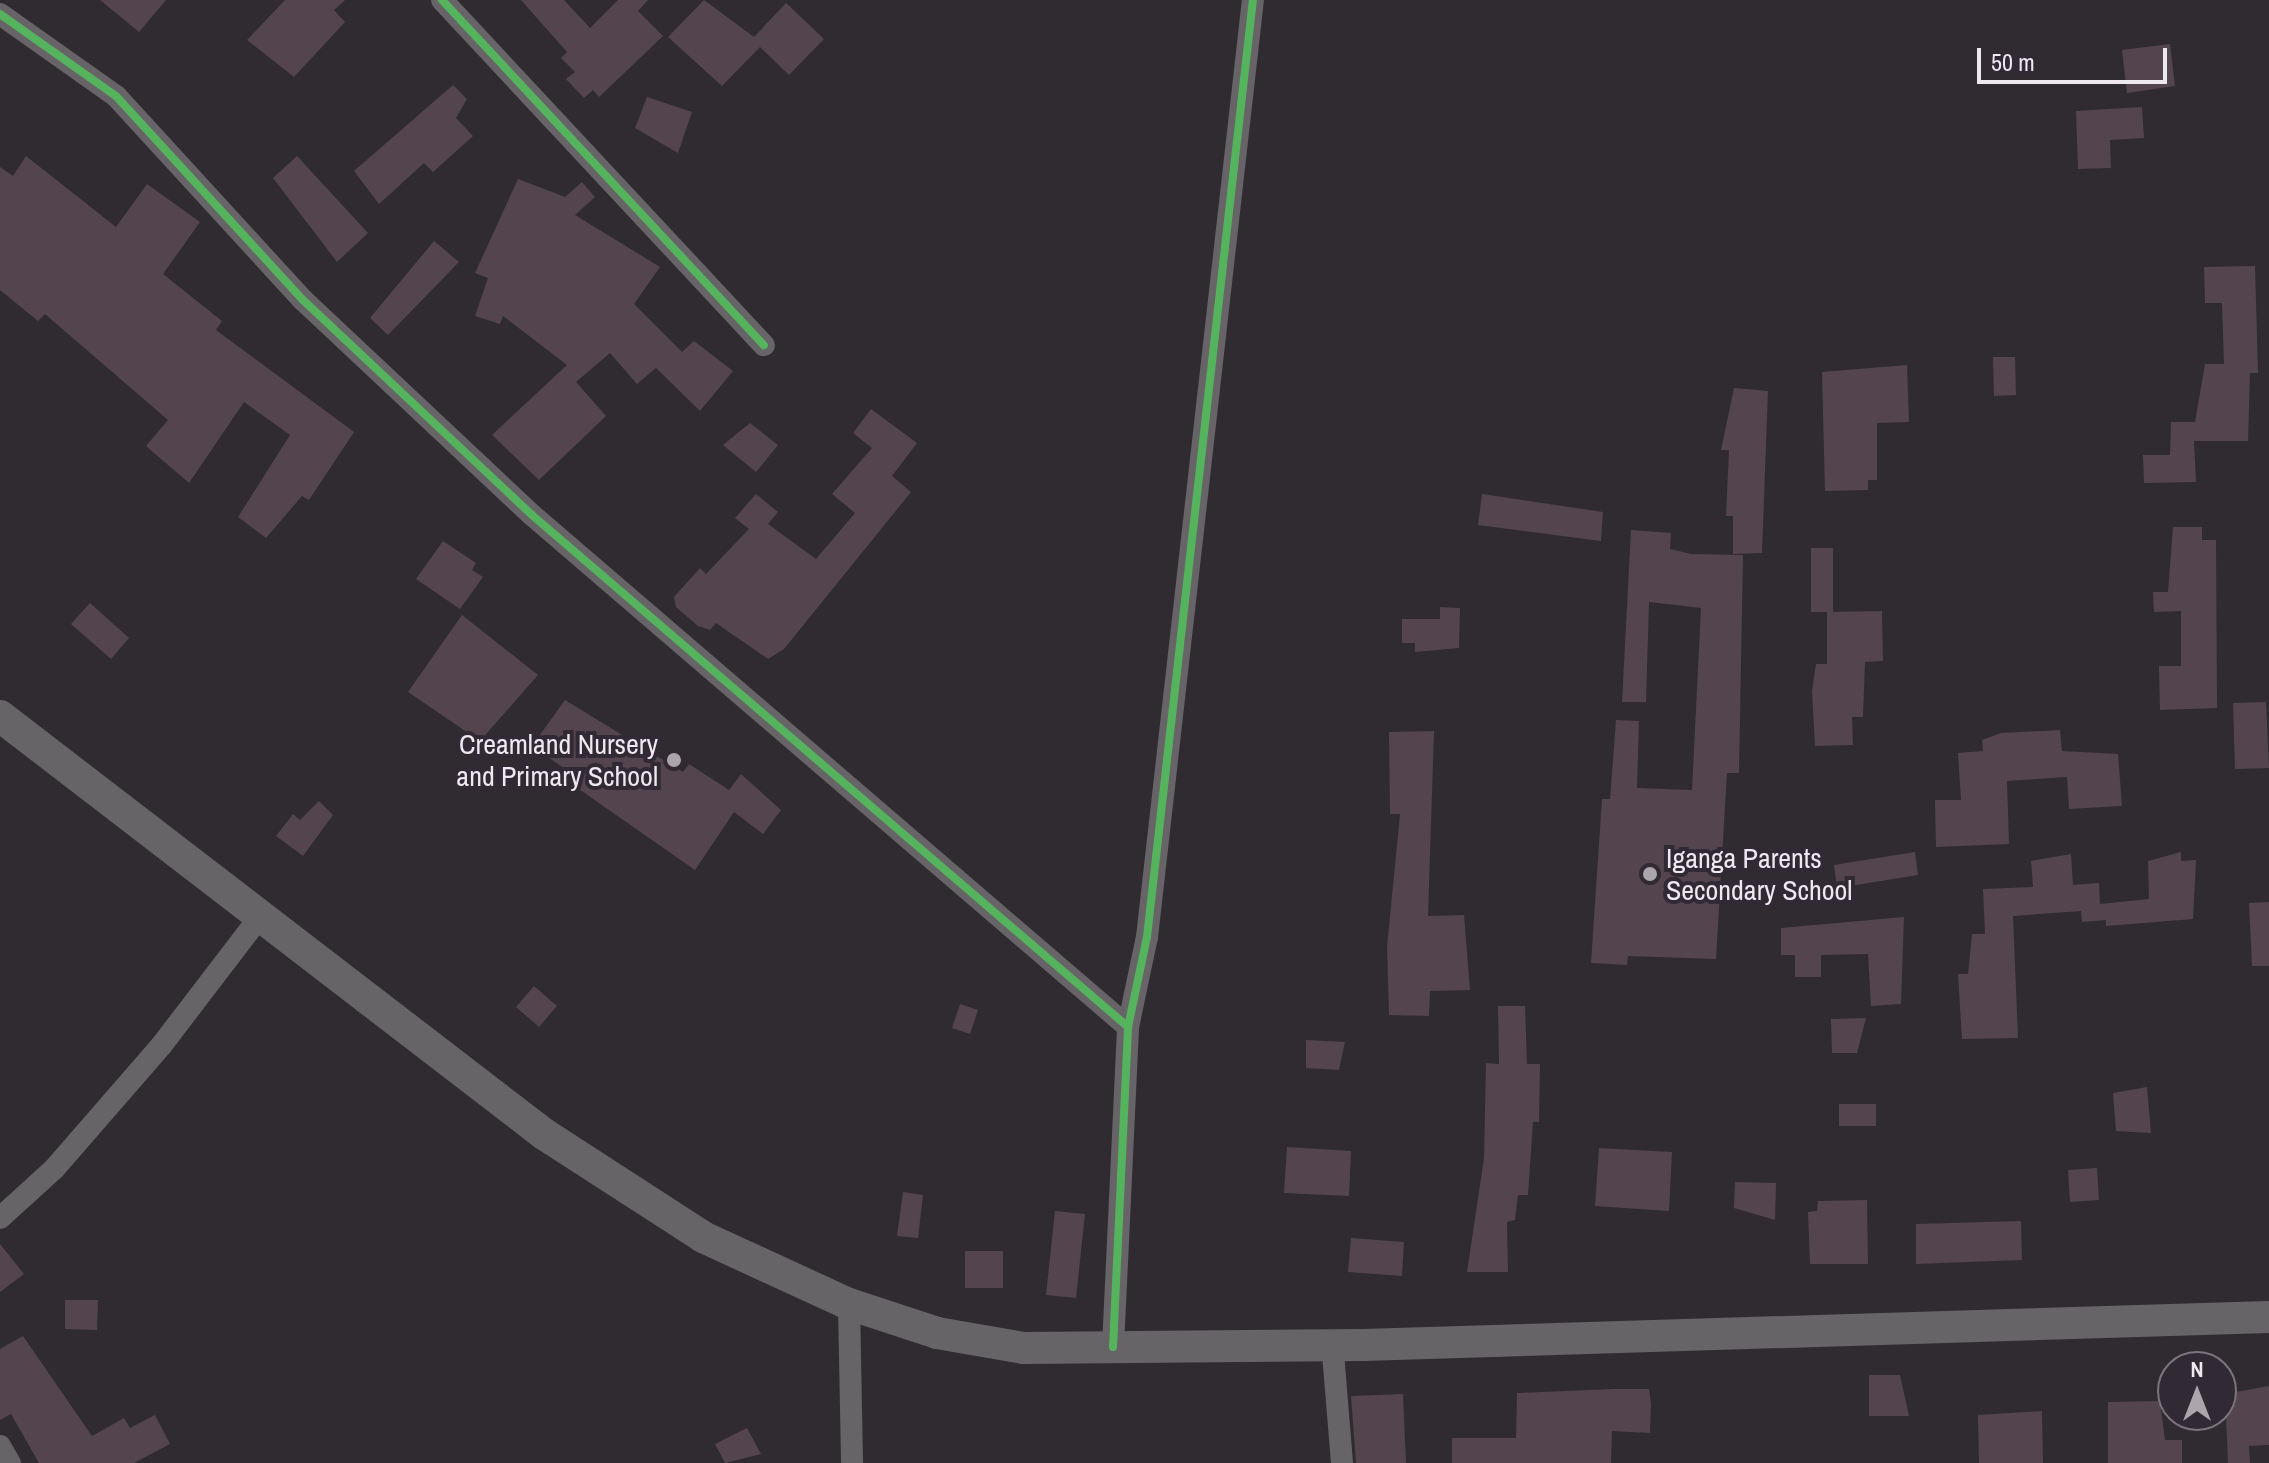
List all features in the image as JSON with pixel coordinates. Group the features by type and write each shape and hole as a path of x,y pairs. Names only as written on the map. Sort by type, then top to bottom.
{"main road":[{"path":"0,716 544,1134 703,1237 849,1304 937,1333 1024,1348 1113,1347 2269,1317"}],"street":[{"path":"442,0 764,345"},
{"path":"1113,1347 1128,1027 1147,937 1253,0"},
{"path":"0,14 116,96 303,300 532,515 1128,1027"},
{"path":"0,1218 54,1169 161,1046 259,918"},
{"path":"849,1304 852,1463"},
{"path":"1332,1341 1342,1463"},
{"path":"0,1446 10,1463"}],"building":[{"path":"100,0 166,0 139,32"},
{"path":"285,0 345,0 334,10 345,22 294,77 247,40"},
{"path":"521,0 564,0 590,28 618,0 648,0 638,11 663,36 599,97 593,90 584,98 566,79 575,72 561,58 567,52"},
{"path":"704,0 754,37 786,3 824,39 789,75 760,47 722,86 668,37"},
{"path":"2170,44 2175,86 2127,93 2122,50"},
{"path":"453,85 467,99 456,118 473,136 433,172 424,163 379,204 354,171"},
{"path":"647,97 692,112 678,153 635,128"},
{"path":"2142,107 2144,138 2110,140 2111,168 2078,169 2076,111"},
{"path":"26,156 116,227 147,184 200,222 163,274 222,321 216,330 354,432 309,500 302,496 266,538 238,517 290,435 244,402 189,483 146,446 168,420 45,314 38,321 0,290 0,167 13,176"},
{"path":"297,156 368,233 337,262 273,178"},
{"path":"518,179 565,197 582,182 595,197 575,215 660,267 634,304 682,352 694,341 733,371 700,411 656,368 637,384 610,353 576,382 606,416 539,480 492,435 567,365 503,316 500,324 475,316 488,278 475,273"},
{"path":"434,241 459,262 388,335 370,318"},
{"path":"2255,266 2258,373 2250,373 2248,441 2194,441 2196,482 2144,483 2143,455 2170,455 2171,422 2195,422 2205,364 2224,364 2222,303 2205,303 2204,267"},
{"path":"1993,357 2015,357 2016,395 1994,396"},
{"path":"1907,365 1909,422 1877,423 1877,480 1868,480 1868,490 1825,491 1822,372"},
{"path":"1734,388 1768,391 1762,553 1733,554 1733,516 1726,516 1729,450 1721,450"},
{"path":"871,409 917,443 892,476 911,492 784,649 768,659 716,623 710,630 698,626 676,607 674,597 700,568 706,574 749,529 735,518 756,494 778,512 768,524 816,559 855,513 832,494 872,448 853,433"},
{"path":"750,423 778,445 756,472 723,445"},
{"path":"1482,494 1603,512 1601,541 1478,525"},
{"path":"2173,527 2202,527 2202,540 2216,540 2217,708 2160,710 2159,666 2181,666 2181,611 2154,612 2153,592 2168,592"},
{"path":"1631,530 1671,533 1670,549 1691,554 1743,555 1739,773 1727,773 1716,959 1628,956 1627,965 1591,963 1602,799 1610,799 1616,720 1639,721 1637,788 1692,790 1701,608 1649,602 1646,702 1622,702"},
{"path":"443,541 476,563 472,570 483,577 460,609 416,579"},
{"path":"1811,548 1833,548 1833,612 1811,612"},
{"path":"90,603 129,638 111,659 71,624"},
{"path":"1440,607 1460,608 1459,648 1415,652 1415,643 1402,643 1402,619 1440,619"},
{"path":"1882,611 1883,661 1865,662 1863,717 1852,717 1853,745 1815,746 1812,691 1816,664 1827,664 1827,612"},
{"path":"462,615 538,675 480,741 408,692"},
{"path":"565,700 683,772 689,764 729,790 741,774 781,810 763,834 734,812 695,870 563,778 568,771 532,746"},
{"path":"2266,702 2269,768 2235,769 2233,703"},
{"path":"2060,730 2062,751 2118,754 2122,806 2069,809 2067,777 2007,781 2009,844 1936,847 1935,800 1961,800 1958,753 1983,751 1982,740 2001,733"},
{"path":"1434,731 1428,916 1464,915 1470,990 1430,991 1429,1016 1389,1015 1387,947 1400,814 1390,814 1389,732"},
{"path":"319,801 333,815 303,856 276,836 293,814 300,820"},
{"path":"1915,852 1918,875 1837,888 1834,865"},
{"path":"2181,852 2181,861 2196,860 2193,919 2106,926 2106,920 2082,922 2081,911 2013,916 2018,1038 1962,1039 1958,974 1968,974 1972,934 1985,934 1983,889 2033,887 2031,861 2071,854 2073,885 2099,883 2100,904 2149,899 2148,861"},
{"path":"2269,902 2269,966 2252,966 2249,903"},
{"path":"1904,917 1901,1004 1871,1006 1868,954 1821,955 1821,977 1795,977 1795,955 1781,955 1781,928"},
{"path":"534,986 557,1006 539,1027 516,1007"},
{"path":"960,1004 978,1010 970,1034 952,1028"},
{"path":"1498,1006 1525,1006 1527,1064 1540,1064 1539,1122 1533,1122 1528,1195 1518,1195 1515,1220 1507,1222 1508,1272 1467,1272 1484,1158 1486,1063 1499,1064"},
{"path":"1866,1018 1857,1053 1832,1053 1831,1019"},
{"path":"1306,1040 1345,1042 1339,1070 1306,1068"},
{"path":"2147,1087 2151,1133 2116,1131 2113,1093"},
{"path":"1839,1104 1876,1104 1876,1126 1839,1126"},
{"path":"1287,1147 1351,1151 1349,1196 1284,1193"},
{"path":"1599,1148 1672,1152 1669,1211 1595,1206"},
{"path":"2097,1168 2099,1200 2070,1202 2068,1170"},
{"path":"1735,1182 1776,1183 1775,1220 1734,1208"},
{"path":"903,1192 923,1195 918,1238 897,1236"},
{"path":"1867,1200 1868,1264 1810,1264 1808,1212 1817,1211 1818,1201"},
{"path":"1055,1211 1085,1214 1076,1298 1046,1295"},
{"path":"2021,1221 2022,1260 1916,1264 1916,1224"},
{"path":"1351,1238 1404,1242 1402,1276 1348,1272"},
{"path":"0,1244 24,1274 0,1292"},
{"path":"965,1251 1003,1251 1003,1288 965,1288"},
{"path":"65,1300 98,1300 97,1330 65,1329"},
{"path":"23,1336 92,1436 124,1418 130,1428 155,1415 170,1444 134,1463 39,1463 11,1414 0,1420 0,1349"},
{"path":"1869,1375 1900,1375 1909,1416 1869,1416"},
{"path":"2269,1386 2269,1445 2249,1446 2250,1463 2228,1463 2227,1431 2237,1431 2237,1392"},
{"path":"1649,1389 1650,1433 1612,1431 1611,1463 1452,1463 1452,1438 1516,1438 1517,1393"},
{"path":"1403,1394 1406,1463 1356,1463 1351,1396"},
{"path":"2157,1401 2157,1431 2164,1431 2165,1440 2182,1440 2182,1463 2108,1463 2108,1402"},
{"path":"2042,1411 2043,1463 1979,1463 1978,1415"},
{"path":"747,1428 761,1454 725,1463 715,1444"}],"cycle path":[{"path":"442,0 764,345"},
{"path":"1113,1347 1128,1027 1147,937 1253,0"},
{"path":"0,14 116,96 303,300 532,515 1128,1027"}],"place":[{"name":"Creamland Nursery and Primary School","path":"674,760"},
{"name":"Iganga Parents Secondary School","path":"1650,874"}]}
